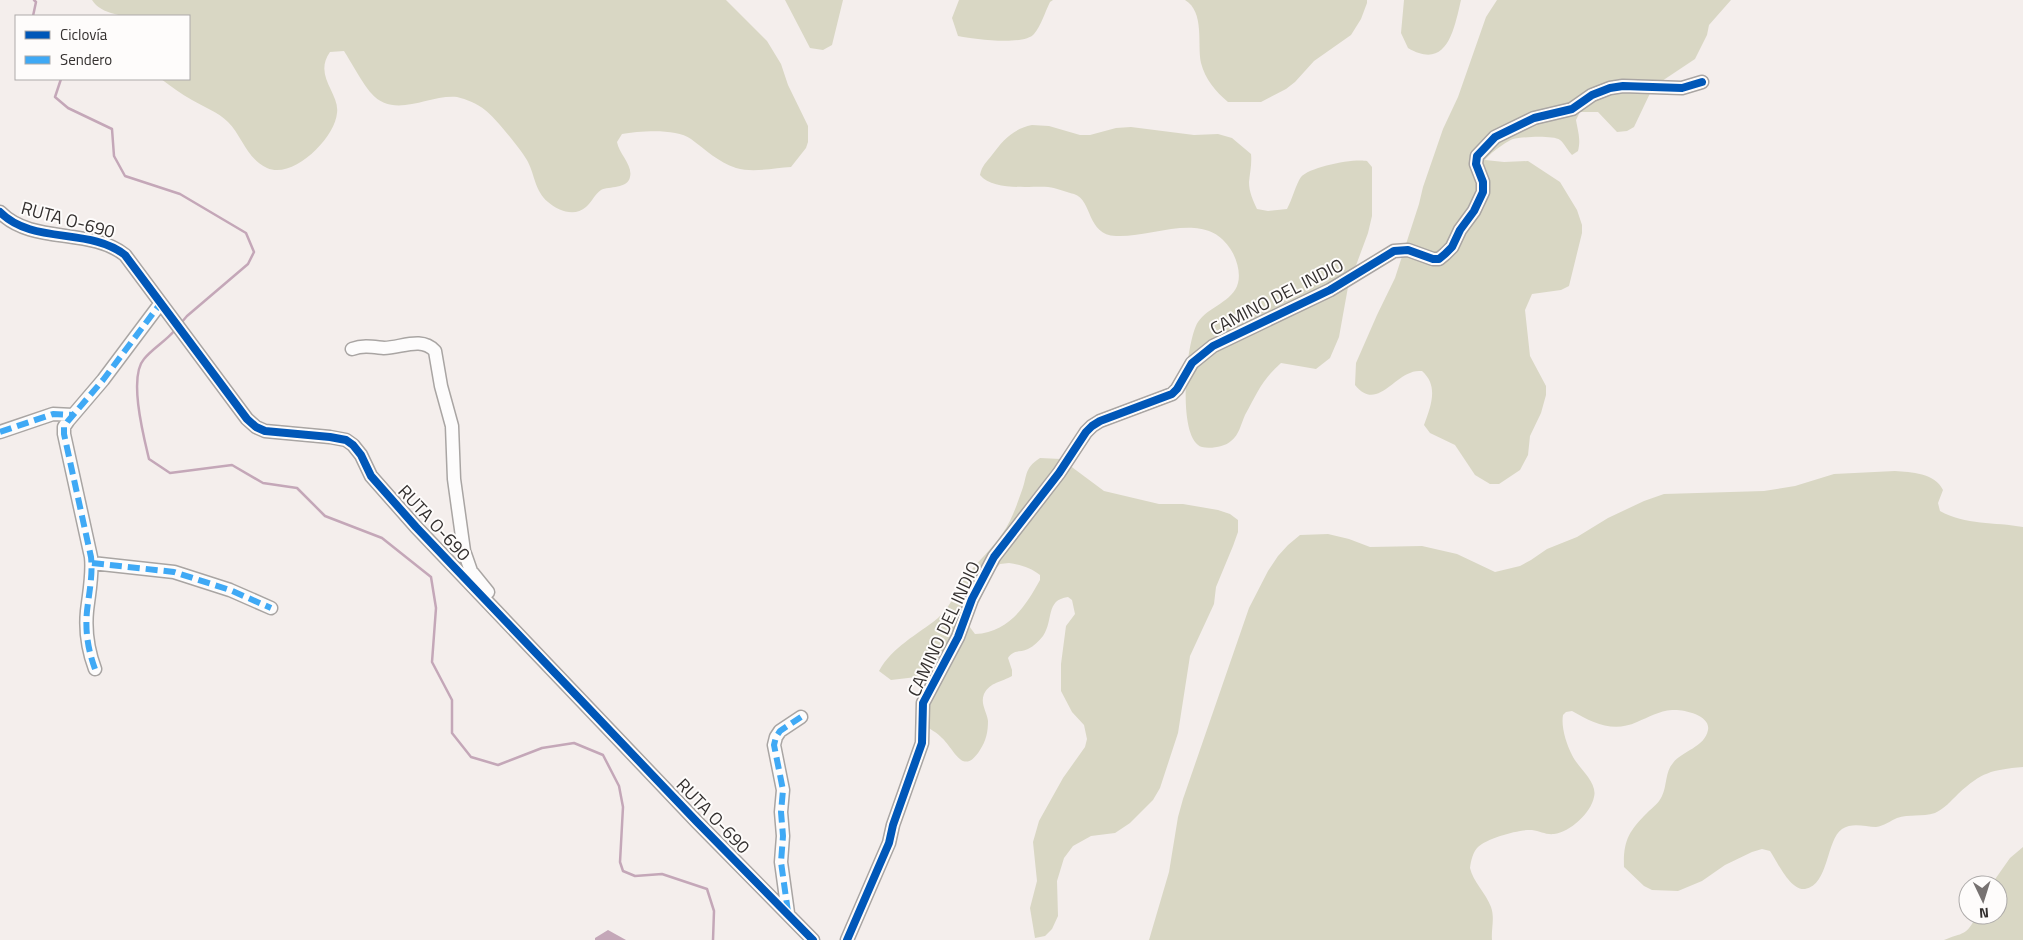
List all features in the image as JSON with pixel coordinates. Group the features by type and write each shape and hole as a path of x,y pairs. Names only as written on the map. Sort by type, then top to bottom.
{"street":[{"name":"CAMINO DEL INDIO","path":"847,940 889,843 893,825 922,743 923,702 958,637 972,599 994,558 1059,473 1086,432 1100,420 1172,394 1192,364 1213,346 1330,290 1394,251 1408,250 1433,259 1439,259 1452,247 1483,192 1483,182 1476,164 1477,156 1495,137 1534,118 1572,109 1592,95 1610,88 1622,86 1682,88 1702,82"},
{"name":"RUTA O-690","path":"0,212 20,226 109,245 125,255 171,319 247,418 256,427 265,431 330,437 346,440 353,445 379,486 535,653 814,940"},
{"path":"94,669 86,631 92,563 64,434 66,424 73,414 118,361 160,304"},
{"path":"352,349 364,346 385,348 418,344 426,345 435,351 441,386 452,426 454,479 465,557 471,571 482,586 524,632 535,653"},
{"path":"0,432 53,414 73,414"},
{"path":"92,563 174,572 230,590 271,608"},
{"path":"788,913 781,862 783,790 774,746 780,731 800,717"}],"shaded area":[{"path":"92,0 726,0 767,41 781,64 788,85 808,126 808,142 806,148 791,167 749,170 736,168 723,162 691,139 676,133 648,131 622,134 617,142 630,168 629,181 626,184 601,190 582,210 567,212 548,202 540,193 525,157 489,113 472,102 457,97 446,97 401,105 390,105 380,101 368,89 344,51 330,52 324,69 337,106 337,113 329,134 321,145 300,162 289,168 277,170 267,168 254,159 224,118 162,80 190,80 190,15 118,15 99,8"},
{"path":"785,0 843,0 832,45 823,50 810,48"},
{"path":"959,0 1053,0 1050,2 1034,34 1028,38 1010,41 958,36 952,18"},
{"path":"1185,0 1367,0 1367,3 1361,19 1351,35 1314,61 1286,89 1261,102 1228,102 1219,94 1205,74 1201,63 1198,20 1191,5"},
{"path":"1404,0 1461,0 1451,34 1440,51 1432,54 1421,54 1408,48 1401,33"},
{"path":"1497,0 1731,0 1709,25 1707,35 1695,59 1653,87 1634,127 1627,131 1617,132 1598,112 1580,112 1576,120 1579,147 1578,151 1572,155 1562,141 1556,138 1530,137 1510,140 1485,160 1504,162 1528,161 1560,182 1577,210 1582,225 1582,233 1569,286 1561,290 1532,294 1525,310 1530,356 1546,386 1546,395 1541,413 1530,436 1528,455 1520,470 1499,484 1490,484 1475,475 1455,445 1430,433 1424,425 1431,404 1432,390 1427,377 1422,371 1410,373 1376,394 1369,395 1362,392 1355,385 1356,363 1395,278 1443,129 1458,97 1486,17"},
{"path":"1032,125 1049,126 1080,135 1090,135 1116,128 1131,127 1194,135 1218,134 1232,138 1251,154 1250,193 1257,209 1268,211 1287,209 1299,180 1306,173 1332,164 1361,160 1367,161 1372,167 1372,216 1368,233 1348,287 1339,337 1330,358 1316,369 1281,363 1260,387 1234,439 1213,448 1202,447 1194,440 1189,427 1186,409 1187,367 1190,348 1198,322 1231,295 1238,283 1239,274 1234,255 1218,236 1206,230 1177,228 1130,236 1106,234 1099,230 1080,197 1074,194 1048,187 1002,186 986,180 980,175 984,164 1004,140 1019,129"},
{"path":"1040,458 1061,459 1104,491 1159,504 1183,504 1230,514 1238,520 1238,532 1216,587 1214,604 1190,656 1178,733 1160,788 1153,800 1130,823 1115,833 1091,836 1073,846 1064,858 1057,881 1058,916 1052,929 1045,936 1035,938 1030,908 1037,881 1033,842 1039,821 1063,778 1085,747 1087,739 1084,725 1072,712 1061,691 1061,664 1066,626 1075,614 1072,600 1068,597 1056,602 1046,630 1041,638 1030,648 1015,652 1008,658 1012,676 993,685 984,694 983,705 988,721 988,729 980,750 969,761 960,759 940,736 923,724 933,686 928,677 891,680 879,671 898,648 943,613 968,574 1005,529 1015,509 1028,469","holes":["1009,563 1026,567 1037,573 1040,575 1040,580 1022,608 1007,623 997,629 975,634 969,626 971,613 979,602 994,570 1000,564"]},
{"path":"1895,471 1922,474 1939,484 1943,490 1938,503 1940,511 1950,516 1970,521 2023,527 2023,767 1987,773 1966,787 1935,813 1897,818 1882,826 1855,825 1842,829 1833,842 1819,879 1813,886 1805,889 1794,885 1784,874 1770,851 1762,849 1725,865 1702,881 1678,891 1652,890 1644,886 1624,867 1628,837 1636,825 1661,799 1670,767 1677,759 1703,741 1708,725 1705,720 1695,714 1677,710 1654,714 1620,727 1595,723 1572,711 1566,712 1563,715 1563,730 1566,740 1575,760 1593,786 1594,797 1589,809 1579,821 1567,830 1551,834 1532,830 1520,831 1489,840 1476,849 1472,856 1470,868 1491,907 1493,915 1492,940 1149,940 1169,872 1178,817 1183,799 1249,608 1278,556 1300,535 1328,534 1370,547 1422,546 1457,554 1495,572 1520,566 1547,549 1577,537 1608,518 1664,494 1764,491 1795,486 1834,474"},
{"path":"2023,847 2023,940 1944,940 1964,933 1971,925 2008,925 2008,875 1998,875 2010,858"},
{"path":"608,930 626,940 595,940 595,938"}],"waterway":[{"path":"33,15 36,2 34,0"},
{"path":"61,80 55,97 68,108 112,129 114,156 125,176 180,194 246,233 254,252 248,264 181,323"},
{"path":"175,330 144,359 139,368 137,393 149,459 170,473 232,465 263,483 297,488 325,516 382,538 431,577 436,608 432,662 452,700 452,733 471,757 498,765 542,748 574,743 603,755 619,786 623,807 620,862 623,871 635,876 662,874 707,889 714,911 713,940"}],"marked path":[{"path":"95,669 89,648 86,626 91,557 64,427 103,380 160,304"},
{"path":"0,432 53,414 73,415"},
{"path":"92,563 174,572 230,590 271,608"},
{"path":"788,912 781,862 783,790 774,745 780,731 801,717"}],"cycle path":[{"path":"847,940 889,843 893,825 922,743 923,703 958,637 972,599 994,557 1059,473 1086,432 1100,421 1172,394 1192,363 1213,346 1330,290 1394,251 1408,250 1433,259 1439,259 1452,247 1483,192 1483,182 1476,164 1477,156 1495,137 1534,118 1572,109 1592,95 1610,88 1623,86 1682,88 1702,82"},
{"path":"0,212 13,222 28,229 95,241 111,246 125,255 247,419 256,427 265,431 330,437 346,440 353,445 361,455 371,476 416,527 697,822 813,940"}]}
